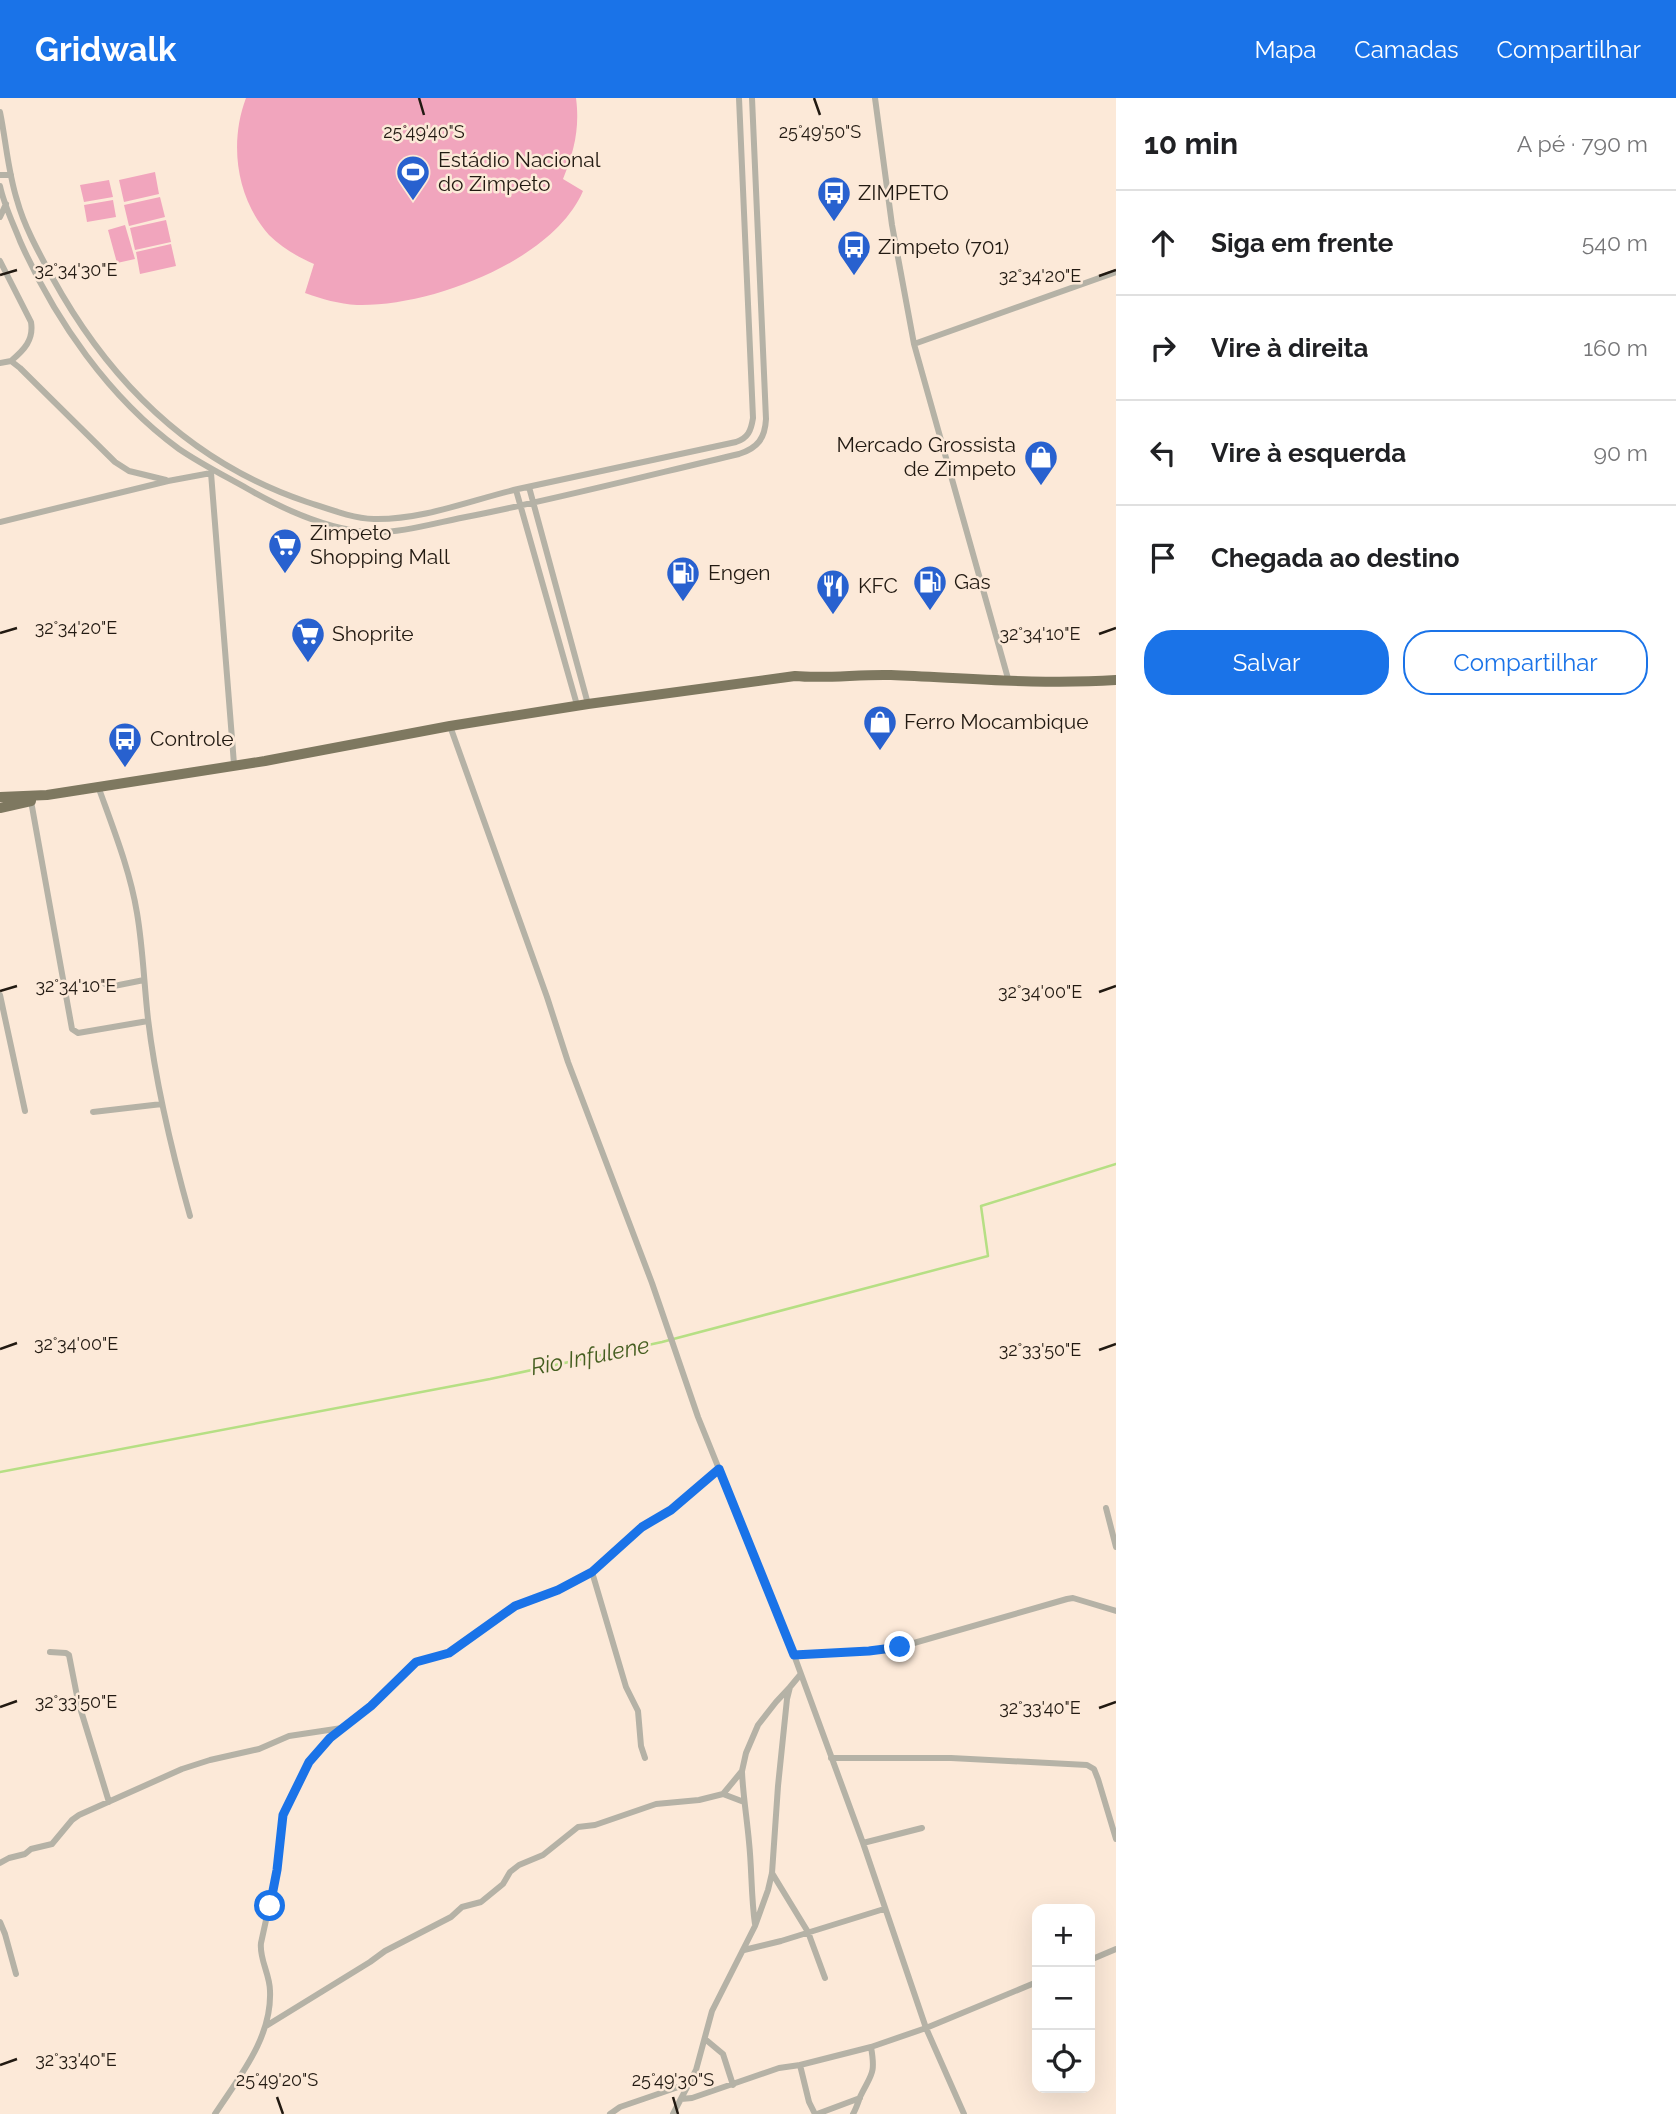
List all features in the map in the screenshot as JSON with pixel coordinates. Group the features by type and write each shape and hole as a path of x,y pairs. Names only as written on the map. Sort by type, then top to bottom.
{"highway":[{"path":"0,797 47,795 583,704 795,676 869,675 1009,682 1116,680"},
{"path":"0,808 47,795"}],"street":[{"path":"0,112 17,202 43,260 68,304 96,348 116,373 177,432 220,462 266,487 360,518 376,519 412,515 744,440 753,418 739,98"},
{"path":"14,190 0,190 43,286 106,381 142,418 211,471 280,506 334,526 367,532 425,526 739,454 757,446 763,438 766,419 751,98"},
{"path":"875,98 892,225 914,344 1009,682"},
{"path":"0,175 11,175"},
{"path":"0,217 5,204"},
{"path":"0,261 33,331 28,344 11,361 0,363"},
{"path":"914,344 1116,272"},
{"path":"11,361 38,384 115,463 129,471 168,481"},
{"path":"0,522 211,471"},
{"path":"211,471 234,764"},
{"path":"529,487 583,704"},
{"path":"516,490 583,704"},
{"path":"450,726 568,1062 719,1469 794,1655 863,1843 926,2028 964,2114"},
{"path":"98,786 121,849 137,914 148,1021 162,1104 190,1216"},
{"path":"31,801 72,1029 78,1033 148,1021"},
{"path":"105,984 114,986 144,980"},
{"path":"0,995 24,1111"},
{"path":"93,1112 162,1104"},
{"path":"215,2114 254,2054 266,2026 270,1991 260,1950 261,1943 277,1870 283,1815 309,1762 342,1728 371,1706 416,1662 449,1653 515,1606 558,1590 592,1572 642,1527 671,1510 719,1469"},
{"path":"1106,1508 1116,1547"},
{"path":"592,1572 626,1687 638,1711 641,1746 645,1758"},
{"path":"794,1655 900,1647 1073,1598 1116,1611"},
{"path":"50,1652 69,1655 78,1701 109,1802"},
{"path":"755,1926 742,1771 746,1753 758,1725 800,1675"},
{"path":"673,2114 696,2070 712,2011 744,1950 768,1890 772,1873 778,1786 790,1687"},
{"path":"0,1863 32,1849 52,1844 72,1819 182,1769 259,1749 289,1736 342,1728"},
{"path":"831,1758 951,1758 1087,1765 1094,1769 1098,1779 1116,1839"},
{"path":"723,1794 742,1771"},
{"path":"266,2026 385,1951 452,1917 462,1908 481,1902 503,1884 510,1872 543,1855 572,1830 656,1804 699,1800 723,1794 744,1802"},
{"path":"863,1843 922,1828"},
{"path":"772,1873 808,1931 825,1978"},
{"path":"744,1950 884,1909"},
{"path":"0,1922 16,1974"},
{"path":"1095,1958 1116,1950"},
{"path":"681,2099 692,2098 779,2068 871,2047 926,2028 1032,1984"},
{"path":"705,2039 723,2054 733,2085"},
{"path":"856,2112 860,2098 872,2079 874,2066 871,2047"},
{"path":"800,2065 809,2102 816,2114 860,2098"},
{"path":"610,2114 620,2107 687,2084"}],"shaded area":[{"name":"Estádio Nacional do Zimpeto","path":"246,98 576,98 575,140 563,179 583,191 568,216 545,239 518,258 486,275 419,298 386,304 344,304 324,299 305,293 314,264 274,240 249,204 239,170 237,151"},
{"path":"155,172 159,194 124,202 119,180"},
{"path":"109,180 113,197 84,202 80,185"},
{"path":"160,197 165,217 129,226 124,205"},
{"path":"113,200 116,217 87,222 84,205"},
{"path":"166,220 171,242 135,250 130,228"},
{"path":"125,225 135,259 117,263 108,230"},
{"path":"171,244 176,266 140,274 136,252"}],"waterway":[{"name":"Rio Infulene","path":"0,1472 490,1379 662,1342 988,1256 981,1206 1116,1164"}],"place":[{"name":"Estádio Nacional do Zimpeto","path":"413,202"},
{"name":"ZIMPETO","path":"834,223"},
{"name":"Zimpeto (701)","path":"854,277"},
{"name":"Mercado Grossista de Zimpeto","path":"1041,487"},
{"name":"Zimpeto Shopping Mall","path":"285,575"},
{"name":"Engen","path":"683,603"},
{"name":"Gas","path":"930,612"},
{"name":"KFC","path":"833,616"},
{"name":"Shoprite","path":"308,664"},
{"name":"Ferro Mocambique","path":"880,752"},
{"name":"Controle","path":"125,769"}],"route":[{"path":"270,1906 283,1815 309,1762 330,1738 360,1716 416,1662 449,1653 515,1606 558,1590 592,1572 642,1527 671,1510 719,1469 794,1655 900,1647"}]}
